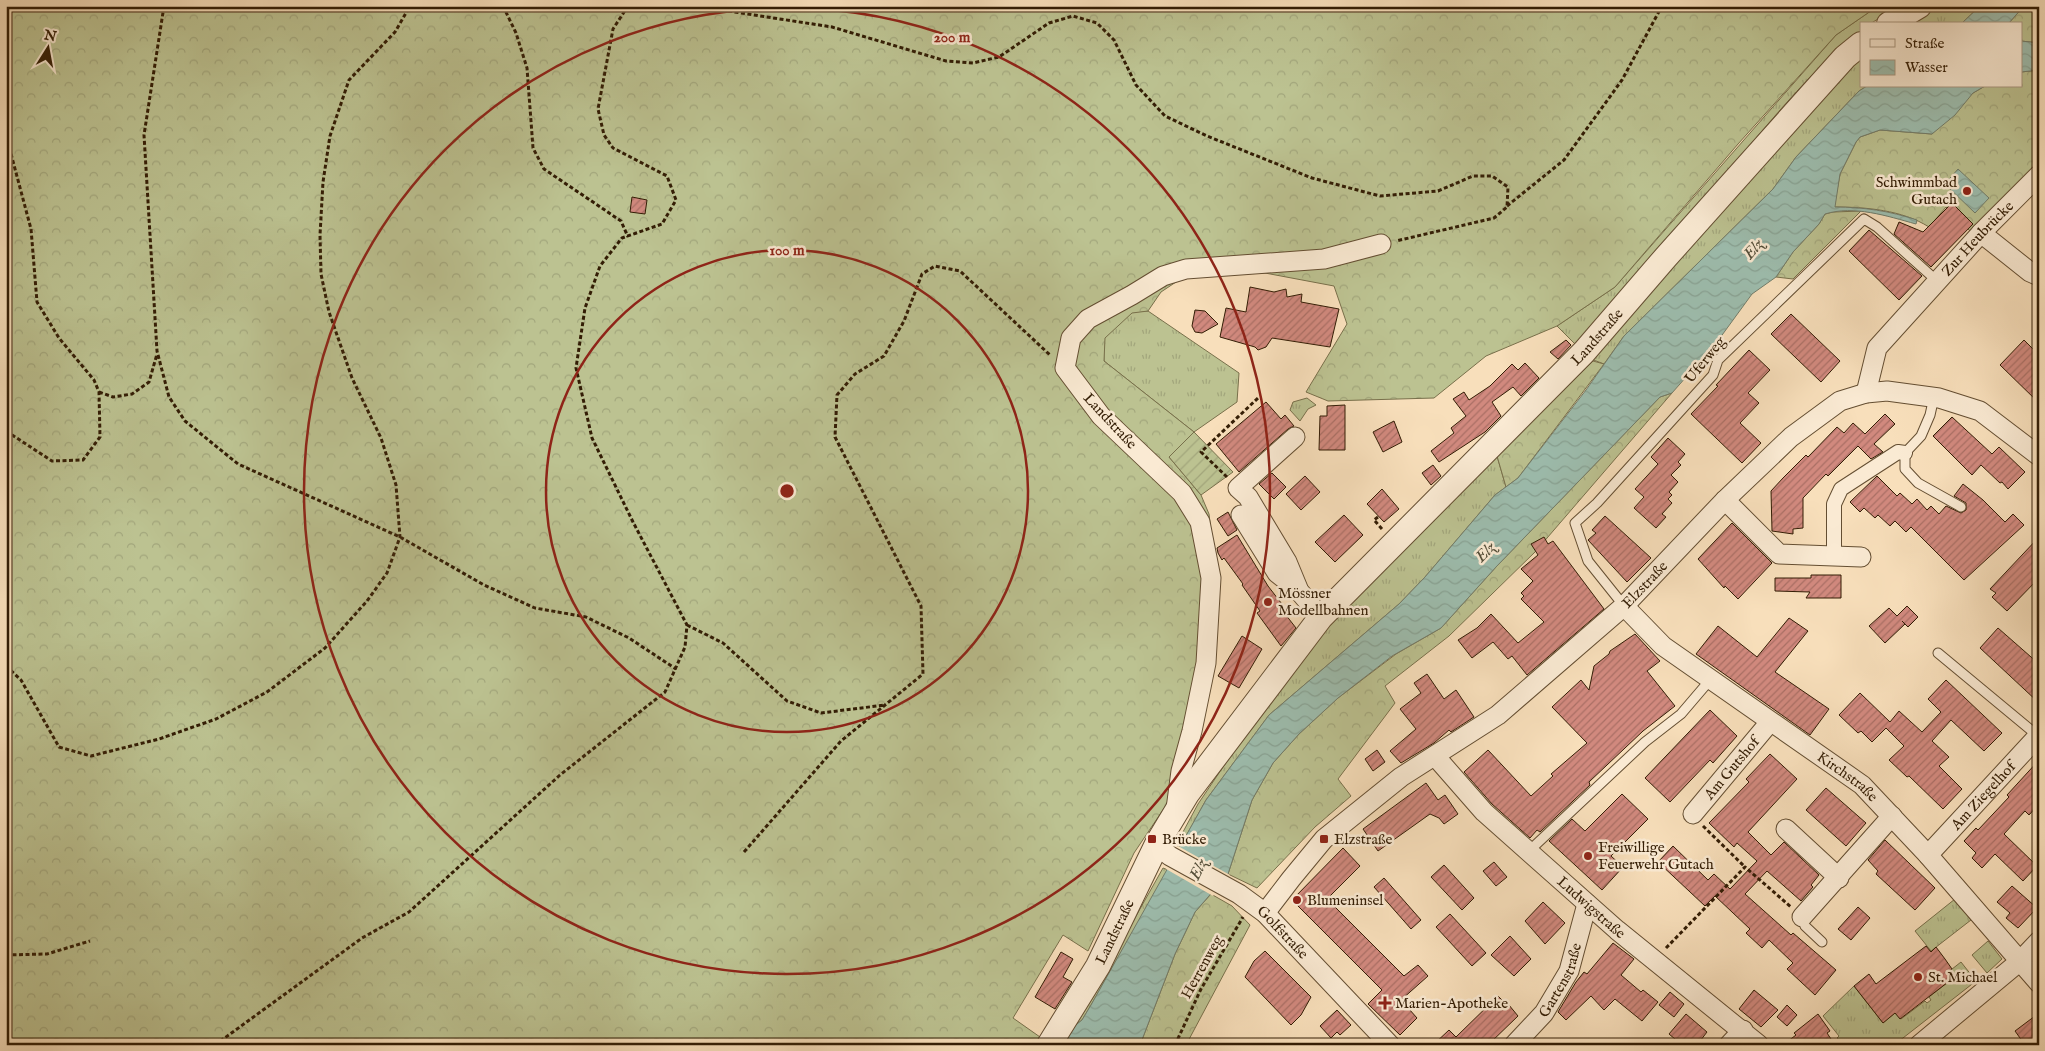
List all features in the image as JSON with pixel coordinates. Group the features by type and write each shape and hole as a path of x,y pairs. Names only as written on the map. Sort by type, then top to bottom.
{"street":[{"path":"1892,22 1919,6"},
{"name":"Landstraße","path":"1175,816 1198,779 1321,617 1584,352 1666,257 1845,57 1860,45"},
{"name":"Zur Heubrücke","path":"1937,281 1981,233 2039,175"},
{"path":"1981,233 2030,272 2039,276"},
{"path":"1065,368 1071,338 1088,319 1163,276 1186,269 1324,259 1381,244"},
{"path":"1866,393 1877,348 1937,281"},
{"name":"Landstraße","path":"1048,1045 1098,966 1163,851 1175,816 1181,771 1192,731 1206,662 1211,578 1200,522 1182,493 1101,416 1065,368"},
{"name":"Elzstraße","path":"1252,903 1290,879 1324,839 1401,777 1498,716 1624,606 1726,500 1803,428 1840,400 1866,393 1887,391 1934,397 1980,411 2039,456"},
{"path":"1295,437 1238,488 1248,497 1287,562 1299,591"},
{"path":"1834,556 1834,504 1841,489 1898,452 1905,453"},
{"path":"1726,500 1779,554 1861,557"},
{"path":"1242,515 1277,572 1299,591 1321,617"},
{"name":"Kirchstraße","path":"1624,606 1664,646 1862,785 1928,855 2039,983"},
{"name":"Am Gutshof","path":"1693,814 1770,722"},
{"name":"Am Ziegelhof","path":"1928,855 2039,736"},
{"name":"Ludwigstraße","path":"1435,756 1484,812 1587,904 1760,1045"},
{"path":"1802,917 1839,878 1892,816"},
{"path":"1786,829 1839,878"},
{"name":"Golfstraße","path":"1163,851 1252,903 1390,1045"},
{"name":"Gartenstraße","path":"1514,1045 1544,1013 1569,971 1587,904"},
{"path":"1919,1045 2019,962 2039,941"},
{"path":"1729,1045 1743,1030"}],"lane":[{"name":"Uferweg","path":"1624,606 1588,561 1575,523 1597,503 1713,375 1718,360 1864,219 1877,227 1937,281"},
{"path":"1934,397 1930,415 1921,436 1905,453 1905,469 1918,482 1962,507"},
{"name":"Am Ziegelhof","path":"1938,653 2039,736"},
{"path":"1528,851 1645,742 1681,714 1710,680"},
{"path":"1802,917 1805,926 1822,942"}],"path":[{"path":"164,6 144,135 157,352 169,398 185,421 238,464 400,536 484,585 536,608 586,617 629,638 676,669"},
{"path":"6,666 21,680 60,747 91,756 159,739 216,719 267,692 325,648 367,601 387,573 400,536 396,485 381,438 352,378 329,312 320,274 320,235 323,182 330,136 349,80 395,32 410,6"},
{"path":"503,6 516,33 527,68 533,148 544,169 621,221 628,237"},
{"path":"215,1045 362,938 408,912 560,775 664,692 685,647 687,625 592,438 576,368 585,308 600,266 622,238 662,224 676,200 667,176 613,148 604,135 598,109 613,29 626,10 634,6"},
{"path":"696,6 832,27 946,61 973,63 999,57 1049,23 1073,16 1098,23 1114,40 1136,85 1165,116 1207,136 1312,178 1380,196 1438,191 1473,176 1492,176 1508,187 1507,207"},
{"path":"1381,244 1494,218 1564,160 1622,80 1662,6"},
{"path":"6,135 31,229 37,302 59,338 94,380 99,392 100,437 83,460 52,461 6,431"},
{"path":"744,852 841,741 923,674 921,606 836,437 837,395 855,374 884,356 904,321 922,274 935,266 960,271 1065,368"},
{"path":"99,392 113,397 132,394 149,382 157,352"},
{"path":"1238,488 1201,452 1258,398"},
{"path":"1378,517 1374,520 1388,535"},
{"path":"687,625 723,643 787,700 822,713 887,705"},
{"path":"1693,814 1745,867 1802,917"},
{"path":"1654,960 1745,867"},
{"name":"Herrenweg","path":"1175,1045 1202,988 1252,903"},
{"path":"6,955 47,954 90,941"}],"green space":[{"path":"6,6 1878,6 1836,35 1738,144 1615,287 1557,326 1486,356 1434,398 1328,401 1306,392 1347,324 1334,286 1265,273 1185,276 1161,292 1148,311 1132,313 1105,338 1104,361 1194,432 1169,457 1201,495 1209,514 1211,531 1206,686 1199,740 1173,795 1134,853 1088,951 1063,935 1013,1018 1040,1037 1035,1045 6,1045"},
{"path":"1878,6 1898,6 1873,22 1860,22 1860,32 1812,75 1575,344 1557,326 1615,287 1836,35"},
{"path":"1939,6 1980,6 1963,22 1911,22"},
{"path":"2024,6 2039,6 2039,43 2022,41 2022,22 2010,22"},
{"path":"1860,58 1860,88 1864,88 1796,157 1773,189 1624,336 1604,364 1591,359 1833,85"},
{"path":"2039,70 2039,161 1970,231 1946,207 1929,227 1896,213 1834,207 1840,174 1860,137 1880,130 1932,134 1973,93 1982,88 2022,88 2022,72"},
{"path":"1861,211 1793,279 1776,277 1793,252 1819,224 1825,214"},
{"path":"1148,311 1239,373 1237,402 1194,432 1104,361 1104,338 1132,312"},
{"path":"1593,361 1604,364 1518,478 1506,487 1497,456"},
{"path":"1672,393 1535,552 1449,636 1385,686 1395,703 1338,779 1351,796 1315,827 1257,888 1228,874 1252,800 1273,763 1299,734 1338,698 1396,654 1441,628 1496,567 1660,397"},
{"path":"1307,398 1316,405 1308,409 1300,421 1290,410 1293,402"},
{"path":"1194,432 1233,472 1201,495 1169,457"},
{"path":"1497,456 1506,487 1495,495 1425,577 1399,604 1269,715 1206,800 1180,847 1176,845 1198,804 1271,696 1339,614"},
{"path":"1163,868 1168,870 1091,1005 1082,1020 1067,1032 1109,964"},
{"path":"1211,894 1232,906 1250,925 1186,1045 1140,1045 1175,954 1195,912"},
{"path":"1955,899 1971,920 1931,951 1915,931"},
{"path":"1988,941 2002,959 1987,973 1972,955"},
{"path":"1961,962 1976,981 1894,1045 1843,1045 1837,1038 1839,1036 1823,1016 1854,986 1883,1023 1895,1013 1901,1019 1925,1001 1927,1003 1931,1000 1929,997 1952,979 1947,973"}],"water":[{"path":"1980,6 2024,6 2010,22 1963,22"},
{"path":"2022,41 2039,43 2039,70 2022,72"},
{"name":"Elz","path":"1864,88 1982,88 1973,93 1955,115 1932,134 1880,130 1860,137 1840,174 1835,207 1887,212 1917,220 1916,224 1859,211 1825,214 1819,224 1793,252 1776,277 1752,294 1717,342 1672,393 1660,397 1496,567 1441,628 1392,656 1338,698 1299,734 1273,763 1252,800 1228,874 1195,912 1175,954 1140,1045 1075,1045 1076,1042 1071,1041 1068,1045 1059,1045 1067,1032 1082,1020 1091,1005 1206,800 1269,715 1399,604 1425,577 1495,495 1518,478 1586,390 1624,336 1773,189 1796,157"},
{"name":"Schwimmbad Gutach","path":"1958,169 1989,198 1975,213 1945,184"}],"pier":[{"path":"1178,846 1230,875 1213,896 1166,869"}],"building":[{"path":"632,197 647,200 645,214 630,212"},
{"path":"1952,203 1973,224 1931,267 1894,234 1899,222 1923,232"},
{"path":"1869,230 1922,276 1899,300 1849,251"},
{"path":"1250,287 1274,292 1286,289 1287,297 1302,294 1301,302 1339,309 1330,347 1272,338 1266,347 1258,350 1255,347 1220,337 1226,308 1246,312"},
{"path":"1195,310 1205,311 1218,324 1202,333 1195,332 1192,326"},
{"path":"1791,314 1840,361 1821,382 1771,334"},
{"path":"1566,340 1571,345 1558,359 1550,352"},
{"path":"2024,340 2039,355 2039,403 2000,365"},
{"path":"1749,350 1770,370 1748,393 1759,403 1740,423 1761,443 1742,463 1691,414"},
{"path":"1525,363 1539,378 1521,396 1513,387 1492,402 1501,416 1485,432 1439,462 1431,451 1454,433 1451,428 1466,416 1453,399 1464,392 1469,400 1490,386 1512,364 1518,370"},
{"path":"1266,402 1281,419 1285,415 1294,426 1288,429 1239,472 1216,444"},
{"path":"1345,405 1345,450 1319,450 1320,416 1327,416 1327,406"},
{"path":"1885,414 1895,424 1874,444 1883,452 1871,459 1858,446 1828,476 1826,474 1803,498 1803,528 1793,529 1793,534 1772,531 1771,491 1783,478 1806,455 1808,457 1837,427 1844,433 1853,423 1865,434"},
{"path":"1952,417 1992,454 1999,447 2025,472 2008,489 1981,465 1972,475 1933,436"},
{"path":"1394,421 1402,442 1383,452 1373,432"},
{"path":"1668,438 1685,454 1678,462 1681,465 1671,475 1678,482 1669,492 1672,495 1668,499 1672,503 1662,514 1666,517 1656,528 1634,508 1644,497 1635,489 1658,464 1651,457"},
{"path":"1433,465 1441,476 1431,485 1422,473"},
{"path":"1272,473 1286,487 1274,499 1259,484"},
{"path":"1305,476 1320,492 1301,510 1286,494"},
{"path":"1877,476 1897,496 1900,493 1912,504 1917,499 1927,510 1931,506 1939,514 1946,506 1961,513 1966,510 1966,503 1954,496 1963,484 1983,500 2005,522 2013,514 2024,525 1964,580 1911,527 1906,532 1895,521 1890,526 1878,515 1875,518 1864,508 1860,512 1850,502"},
{"path":"1382,489 1399,509 1384,522 1367,504"},
{"path":"1228,512 1237,530 1228,536 1217,519"},
{"path":"1344,515 1363,535 1335,562 1315,542"},
{"path":"1605,516 1651,558 1627,582 1588,540 1596,533 1592,530"},
{"path":"1732,523 1772,563 1738,599 1725,586 1724,588 1698,559"},
{"path":"1237,535 1268,586 1285,608 1282,610 1296,628 1281,646 1257,613 1260,611 1243,584 1224,558 1222,560 1218,553 1217,548"},
{"path":"1544,537 1548,544 1553,541 1604,609 1527,675 1512,656 1508,659 1493,642 1472,658 1458,640 1477,628 1491,614 1518,643 1544,622 1521,599 1524,596 1521,593 1533,581 1521,569 1538,555 1531,544"},
{"path":"2039,537 2039,578 2007,611 1992,597 1996,593 1990,589"},
{"path":"1811,575 1841,575 1841,598 1806,598 1810,592 1775,591 1775,578 1811,578"},
{"path":"1907,606 1918,617 1908,627 1905,624 1885,643 1869,626 1889,608 1897,616"},
{"path":"1789,618 1808,631 1775,672 1829,709 1810,735 1696,654 1718,626 1757,657"},
{"path":"1998,628 2039,664 2039,703 1980,648"},
{"path":"1635,634 1660,661 1647,671 1675,706 1643,731 1589,782 1590,785 1540,832 1537,830 1530,838 1492,804 1464,772 1488,750 1531,796 1553,776 1551,774 1587,743 1552,707 1581,680 1589,690 1594,666 1609,654 1610,651"},
{"path":"1242,636 1262,649 1239,688 1218,676"},
{"path":"1427,674 1444,699 1456,690 1474,717 1451,732 1449,730 1434,743 1401,763 1390,751 1416,729 1400,709 1421,693 1414,683"},
{"path":"1946,680 2002,733 1984,751 1951,720 1932,741 1949,757 1939,766 1962,789 1943,809 1909,776 1907,777 1889,760 1904,746 1886,728 1872,742 1861,731 1858,733 1839,715 1860,693 1890,722 1899,711 1922,732 1941,712 1928,699"},
{"path":"1710,710 1737,736 1713,763 1710,760 1670,802 1645,778"},
{"path":"1377,750 1385,762 1373,771 1365,759"},
{"path":"1770,754 1797,779 1748,832 1771,855 1784,842 1819,875 1811,885 1813,887 1801,901 1767,871 1745,894 1791,935 1793,933 1836,970 1815,995 1787,969 1793,963 1769,940 1762,948 1746,933 1750,929 1715,896 1705,906 1658,862 1673,846 1708,880 1714,874 1730,889 1757,861 1737,843 1734,847 1709,823 1749,782 1746,779"},
{"path":"2039,760 2039,804 2029,815 2025,811 2004,834 2037,866 2023,881 1995,854 1982,868 1972,858 1976,853 1964,841 1976,828 1978,830 2009,797 2007,795"},
{"path":"1426,783 1438,800 1445,795 1458,814 1444,824 1439,818 1430,814 1378,851 1363,829"},
{"path":"1826,788 1866,823 1846,846 1806,810"},
{"path":"1622,794 1648,819 1611,856 1623,867 1602,890 1549,841 1572,819 1585,831"},
{"path":"1885,840 1935,888 1915,910 1876,874 1878,871 1868,860"},
{"path":"1343,848 1360,866 1327,899 1404,976 1418,965 1428,976 1401,1000 1417,1018 1400,1035 1368,1004 1382,990 1292,900"},
{"path":"1494,862 1507,877 1496,886 1483,871"},
{"path":"1444,865 1474,898 1462,910 1431,877"},
{"path":"1384,878 1421,920 1411,929 1374,887"},
{"path":"2012,886 2037,908 2018,928 2006,918 2010,913 1997,902"},
{"path":"1543,902 1565,923 1545,944 1525,921"},
{"path":"1858,907 1870,918 1851,940 1838,929"},
{"path":"1450,914 1486,953 1472,966 1436,927"},
{"path":"1510,936 1531,959 1514,976 1491,955"},
{"path":"1613,943 1634,959 1621,975 1641,992 1643,990 1658,1002 1642,1021 1615,999 1604,1010 1591,996 1566,1020 1558,1012 1576,982 1584,972 1587,974"},
{"name":"St. Michael","path":"1926,946 1931,952 1936,947 1952,969 1947,973 1952,979 1900,1019 1895,1013 1883,1023 1854,986 1869,974 1876,984"},
{"path":"1265,951 1311,997 1301,1015 1291,1025 1245,977 1254,961"},
{"path":"1061,952 1073,959 1063,977 1072,982 1055,1009 1035,997"},
{"path":"1754,990 1778,1010 1761,1027 1739,1009"},
{"path":"1670,992 1684,1004 1674,1017 1659,1005"},
{"path":"1498,996 1503,1001 1504,999 1518,1016 1488,1045 1433,1045 1449,1030 1456,1037"},
{"path":"1787,1005 1797,1015 1787,1026 1777,1017"},
{"path":"1337,1010 1351,1025 1340,1035 1337,1032 1331,1038 1320,1026"},
{"path":"2039,1013 2039,1045 2025,1045 2015,1031"},
{"path":"1686,1014 1707,1032 1697,1045 1682,1045 1669,1034"},
{"path":"1818,1014 1830,1031 1827,1033 1835,1045 1783,1045 1796,1035 1794,1033"}],"place":[{"name":"Schwimmbad Gutach","path":"1967,191"},
{"name":"Mössner Modellbahnen","path":"1268,602"},
{"name":"Brücke","path":"1152,839"},
{"name":"Elzstraße","path":"1324,839"},
{"name":"Freiwillige Feuerwehr Gutach","path":"1588,856"},
{"name":"Blumeninsel","path":"1297,900"},
{"name":"St. Michael","path":"1918,977"},
{"name":"Marien-Apotheke","path":"1385,1003"}]}
